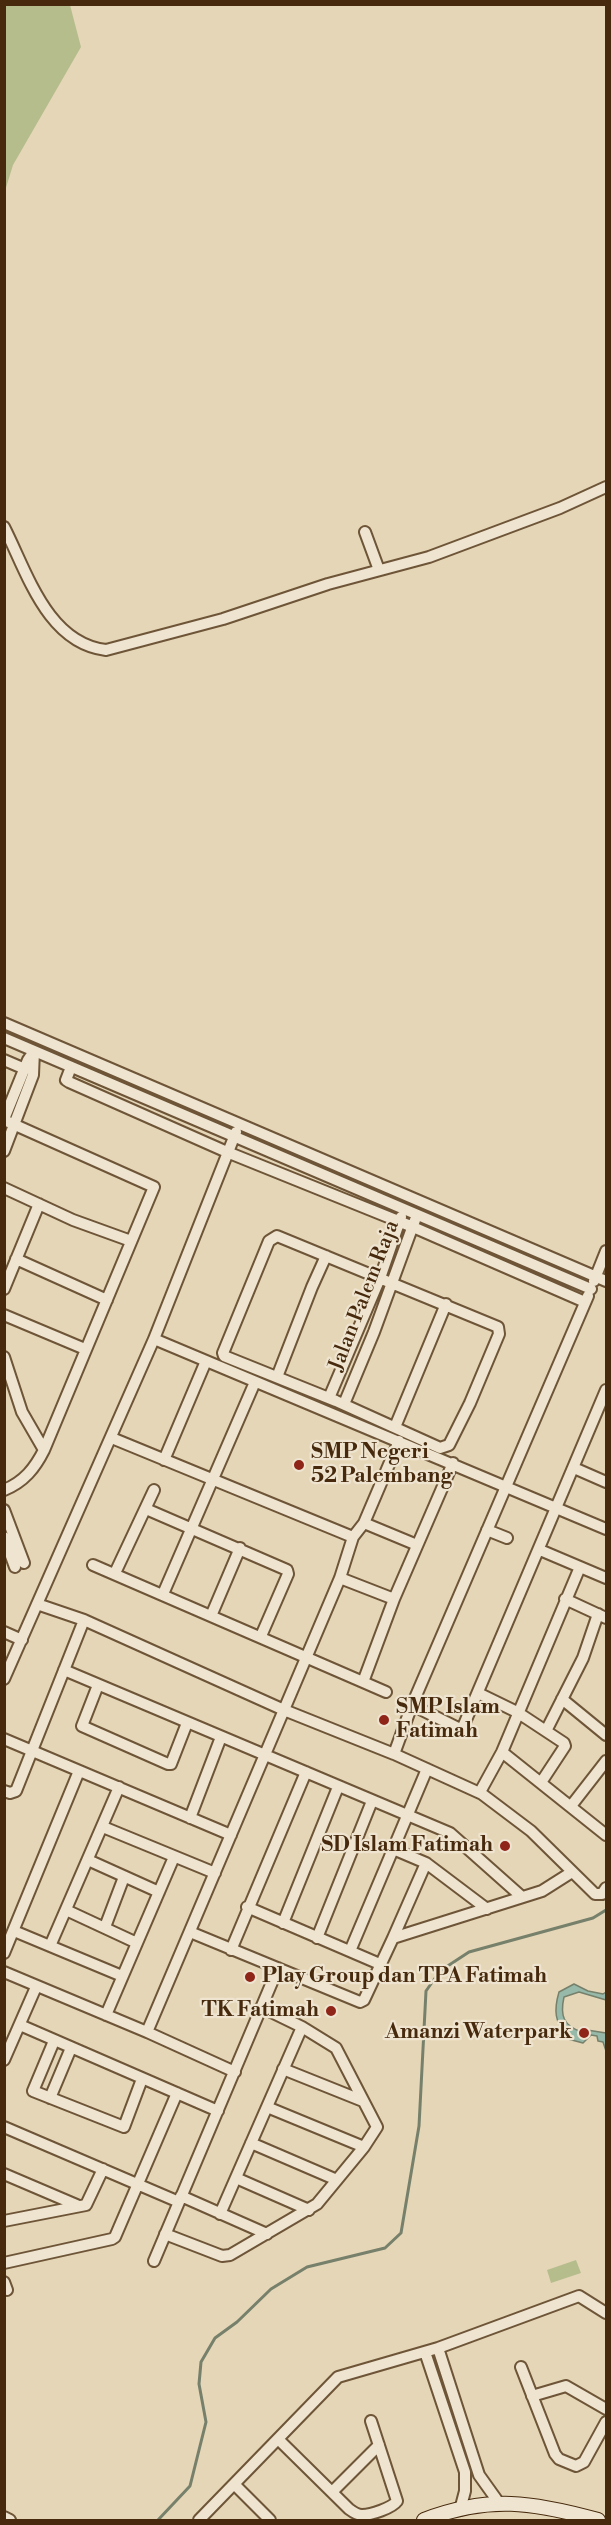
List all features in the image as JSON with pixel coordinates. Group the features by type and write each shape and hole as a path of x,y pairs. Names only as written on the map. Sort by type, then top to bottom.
{"street":[{"path":"4,527 28,579 40,600 55,619 74,638 89,648 106,650 238,615 328,584 429,557 482,538 606,487"},
{"path":"365,532 379,570"},
{"path":"4,1023 601,1279"},
{"path":"4,1151 8,1121 24,1069 39,1037"},
{"path":"4,1038 233,1138 591,1289"},
{"path":"8,1121 33,1075 34,1051"},
{"path":"4,1060 24,1069"},
{"path":"71,1067 66,1080 69,1082 227,1152 399,1221 585,1302"},
{"path":"4,1490 28,1475 36,1466 44,1450 153,1185 8,1121"},
{"path":"4,1678 154,1339 240,1124"},
{"path":"4,1188 73,1220 131,1241"},
{"name":"Jalan Palem Raja","path":"329,1398 380,1278 409,1196"},
{"name":"Jalan Palem Raja","path":"344,1404 393,1283 422,1201"},
{"path":"4,1289 39,1204"},
{"path":"281,1236 326,1256 446,1304 500,1330 470,1403 449,1445 445,1448 440,1448 344,1404 227,1359 223,1353 269,1241 281,1236"},
{"path":"394,1754 412,1705 585,1302 591,1289 601,1279 606,1251"},
{"path":"277,1377 326,1256"},
{"path":"16,1259 107,1300"},
{"path":"395,1427 446,1304"},
{"path":"4,1315 85,1349"},
{"path":"154,1339 453,1463 556,1510 606,1529"},
{"path":"4,1357 22,1412 44,1450"},
{"path":"164,1460 206,1361"},
{"path":"163,1594 255,1382"},
{"path":"412,1705 461,1728 540,1550 606,1390"},
{"path":"111,1438 353,1537"},
{"path":"147,2032 340,1578 353,1537 364,1523 399,1441"},
{"path":"363,1682 393,1599 453,1463"},
{"path":"574,1468 606,1482"},
{"path":"115,1573 154,1490"},
{"path":"146,1509 287,1570 288,1574 261,1636"},
{"path":"4,1510 19,1565 4,1537"},
{"path":"364,1523 417,1545"},
{"path":"487,1530 507,1539"},
{"path":"211,1616 240,1548"},
{"path":"540,1550 606,1578"},
{"path":"93,1565 386,1692"},
{"path":"480,1792 502,1752 580,1567"},
{"path":"340,1578 393,1599"},
{"path":"546,1731 602,1616 565,1599"},
{"path":"37,1604 84,1620 284,1710 394,1754 480,1792 531,1831 595,1894 602,1894 606,1888"},
{"path":"4,1791 10,1793 16,1791 84,1620"},
{"path":"4,1632 21,1640"},
{"path":"64,1670 450,1833 522,1897"},
{"path":"98,1685 82,1726 168,1764 171,1764 188,1723"},
{"path":"478,1693 518,1712 565,1746 542,1781"},
{"path":"562,1700 606,1735"},
{"path":"190,1818 221,1737"},
{"path":"4,1739 231,1835"},
{"path":"502,1752 605,1830"},
{"path":"571,1806 606,1761"},
{"path":"350,1951 427,1769"},
{"path":"4,1953 79,1771"},
{"path":"231,1950 247,1907 306,1772"},
{"path":"50,1946 119,1787"},
{"path":"283,1923 338,1787"},
{"path":"317,1938 372,1801"},
{"path":"103,1827 215,1873"},
{"path":"393,1848 426,1863 487,1909"},
{"path":"106,2015 174,1857"},
{"path":"88,1860 159,1892"},
{"path":"190,1932 360,2002 364,2000 382,1965 426,1863"},
{"path":"393,1938 542,1891 572,1872"},
{"path":"105,1928 124,1876"},
{"path":"247,1907 382,1965"},
{"path":"66,1910 137,1943"},
{"path":"14,1931 122,1976"},
{"path":"154,2261 278,1968"},
{"path":"4,1972 147,2032 235,2073"},
{"path":"4,2060 36,1987"},
{"path":"165,2235 226,2256 309,2210 364,2148 377,2127 336,2048 302,2027 261,2007"},
{"path":"20,2025 218,2111"},
{"path":"220,2214 302,2027"},
{"path":"54,2041 33,2091 124,2127 142,2079"},
{"path":"50,2098 71,2048"},
{"path":"283,2069 363,2101"},
{"path":"4,2263 112,2239 177,2093"},
{"path":"267,2107 364,2148"},
{"path":"4,2127 137,2184 267,2234"},
{"path":"251,2143 337,2180"},
{"path":"4,2221 86,2205 103,2169"},
{"path":"4,2174 79,2206"},
{"path":"236,2178 309,2210"},
{"path":"199,2520 338,2377 438,2348 579,2296 606,2313"},
{"path":"438,2348 479,2475 499,2503"},
{"path":"426,2352 465,2472 465,2491 460,2510"},
{"path":"521,2367 555,2454 560,2459 576,2466 584,2462 606,2422"},
{"path":"532,2396 566,2386 606,2409"},
{"path":"278,2439 349,2509 358,2516 365,2516 396,2503 371,2421"},
{"path":"333,2491 379,2445"},
{"path":"235,2485 270,2520"},
{"path":"465,2491 487,2488"},
{"path":"424,2520 499,2503 554,2508 598,2520"},
{"path":"4,2517 10,2520"}],"green space":[{"path":"5,4 70,5 81,47 13,165 5,191"},
{"path":"576,2260 581,2273 551,2283 547,2270"}],"shaded area":[{"path":"574,1984 588,1991 603,1994 606,1992 606,2000 579,1992 564,1997 562,2009 564,2019 576,2030 606,2033 606,2051 603,2042 598,2041 597,2036 591,2035 583,2043 568,2039 568,2035 560,2026 556,2016 559,1992"}],"waterway":[{"path":"158,2520 190,2486 206,2422 199,2384 201,2362 215,2338 237,2322 271,2289 307,2267 385,2248 401,2233 419,2126 426,1991 440,1971 469,1952 593,1918 606,1910"}],"place":[{"name":"SMP Negeri 52 Palembang","path":"299,1465"},
{"name":"SMP Islam Fatimah","path":"384,1720"},
{"name":"SD Islam Fatimah","path":"505,1846"},
{"name":"Play Group dan TPA Fatimah","path":"250,1977"},
{"name":"TK Fatimah","path":"331,2011"},
{"name":"Amanzi Waterpark","path":"584,2033"}]}
